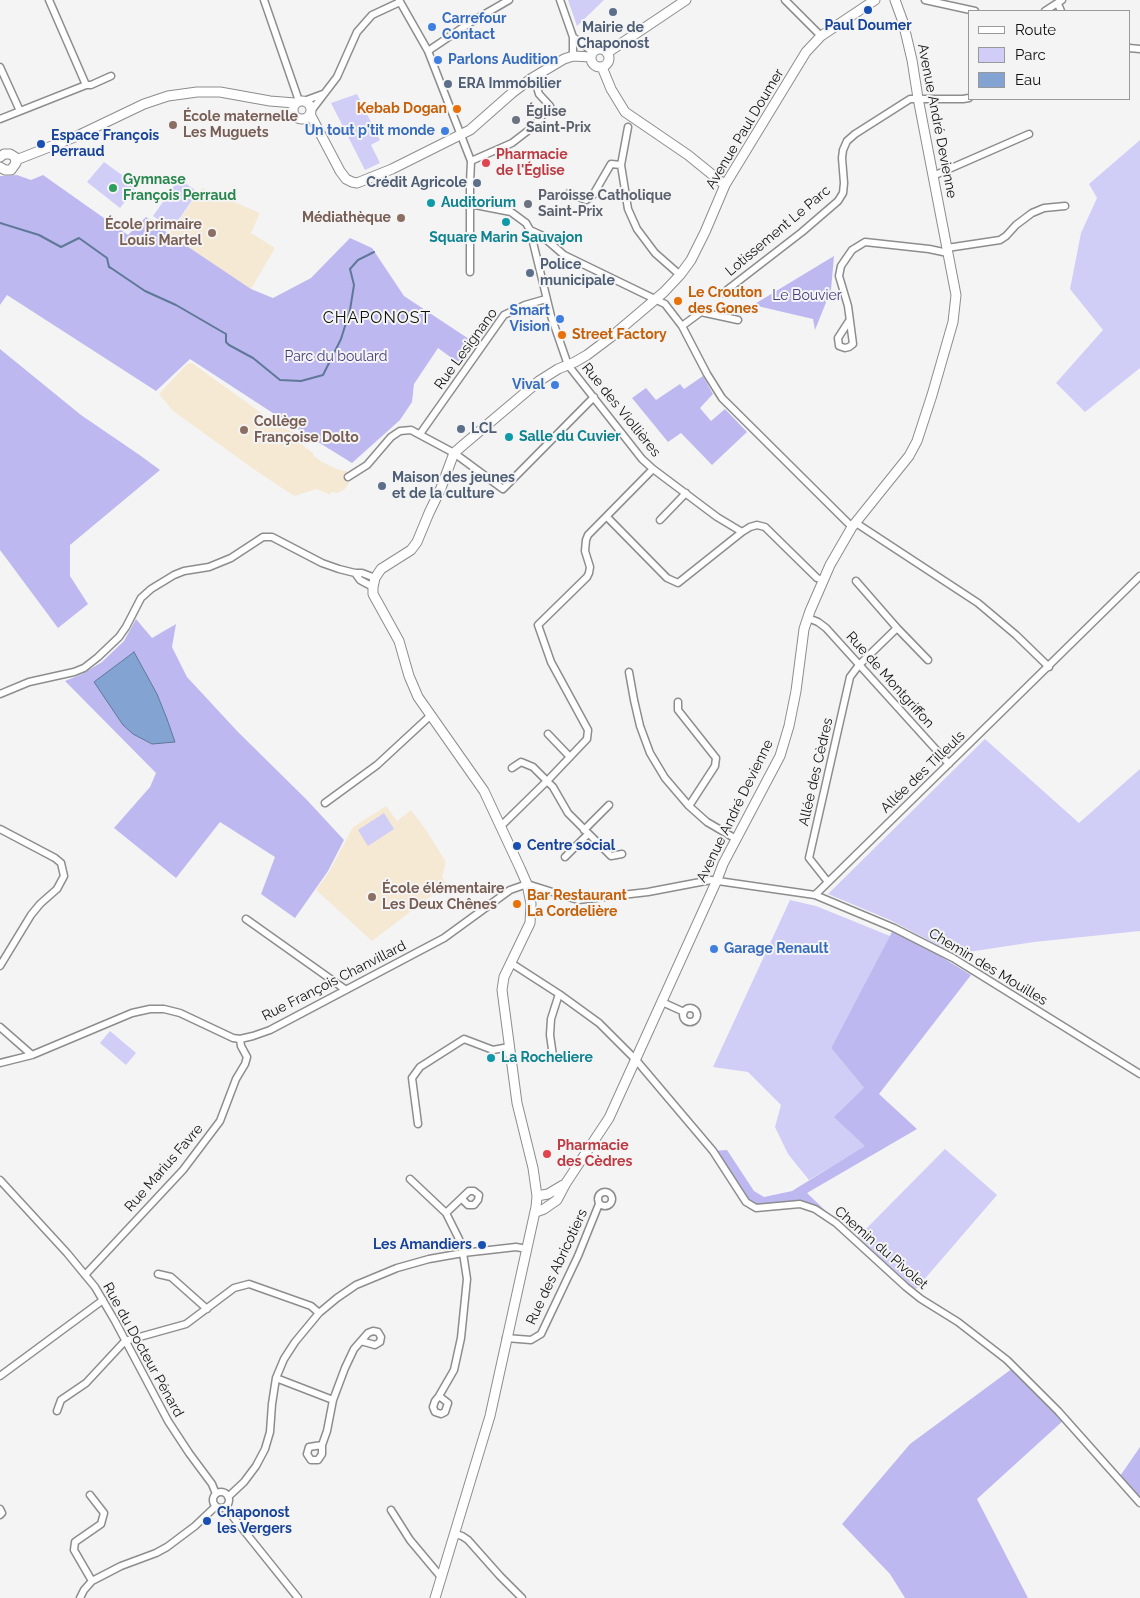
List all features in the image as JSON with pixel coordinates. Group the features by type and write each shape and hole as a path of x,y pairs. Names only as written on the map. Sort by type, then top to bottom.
{"main road":[{"path":"607,53 686,0"},
{"name":"Avenue Paul Doumer","path":"454,453 539,381 558,369 587,355 611,337 656,299 680,275 691,260 705,232 725,184 806,52 821,36 876,0"},
{"name":"Avenue André Devienne","path":"536,1212 557,1200 566,1183 609,1118 723,864 774,770 784,746 796,691 802,640 808,618 823,580 830,564 854,525 900,468 917,441 953,322 956,295 948,250 912,60 903,22 895,0"},
{"path":"16,160 75,137 144,104 168,96 197,92 220,92 270,102 300,102 309,104 308,115 318,129 340,171 346,179 357,183 392,169 470,130 512,93 532,78 564,59 573,56 592,55 600,49 607,53"},
{"path":"602,67 608,61 607,53"},
{"path":"592,55 594,65 602,67"},
{"path":"602,67 611,89 625,112 688,155 725,184"},
{"path":"270,102 298,118 308,115"},
{"path":"293,114 292,108 300,102"},
{"path":"0,156 10,154 16,160"},
{"path":"0,167 10,170 15,166 16,160"},
{"path":"435,1598 490,1416 506,1338 536,1212 537,1196 533,1168 517,1103 502,990 504,977 530,923 531,904 527,884 484,791 418,697 409,676 399,641 373,594 374,582 381,569 410,550 417,542 444,481 454,453"},
{"name":"Avenue André Devienne","path":"537,1196 548,1194 566,1183"}],"street":[{"path":"49,0 86,85"},
{"path":"264,0 300,102 324,94"},
{"path":"428,51 471,22 509,0"},
{"path":"560,0 573,37 573,56"},
{"path":"785,0 821,36"},
{"path":"925,0 970,10"},
{"path":"308,115 337,77 357,32 372,15 399,1 428,51 471,161 470,272"},
{"path":"1046,10 1060,2"},
{"path":"573,37 592,55"},
{"path":"0,67 20,111"},
{"path":"0,119 111,76"},
{"path":"471,161 504,148 534,126 550,106 538,94 536,84 532,78"},
{"name":"Lotissement Le Parc","path":"723,293 802,232 838,201 843,193 844,183 842,158 847,141 854,134 910,99 963,100 968,98"},
{"path":"628,127 621,165 624,194 631,218 655,253 680,275"},
{"path":"934,176 1029,134"},
{"path":"568,193 586,200 593,195 611,164 621,165"},
{"path":"470,204 511,212 520,218 530,230 541,235 564,255 665,304 682,326 722,398 854,525 978,604 1016,635 1049,667"},
{"path":"849,321 845,291 839,276 841,266 852,250 865,242 948,250 1000,240 1032,213 1044,208 1065,206"},
{"name":"Rue des Viollières","path":"530,230 546,299 563,356 568,365 642,459 717,516 742,532"},
{"name":"Rue Lesignano","path":"420,434 504,315 525,305 546,299"},
{"path":"682,326 701,312 738,320"},
{"path":"348,477 367,465 390,437 400,431 411,430 454,453 503,489 594,397"},
{"path":"501,826 586,741 588,730 551,662 538,625 587,577 590,567 585,551 588,535 653,469"},
{"path":"660,520 686,493"},
{"path":"606,517 667,578 678,583 742,532 757,525 765,527 817,578 823,580"},
{"path":"0,694 29,682 84,668 119,637 141,598 151,588 184,571 209,567 230,558 263,537 272,537 322,563 354,573 362,573 374,582"},
{"name":"Allée des Tilleuls","path":"815,895 1140,576"},
{"path":"856,580 897,628 928,660"},
{"name":"Rue de Montgriffon","path":"808,618 822,625 949,764"},
{"path":"859,665 897,628"},
{"name":"Allée des Cèdres","path":"828,882 809,858 850,677 859,665"},
{"path":"629,672 640,726 650,753 665,778 689,806 708,822 736,839"},
{"path":"678,702 678,710 716,758 715,766 689,806"},
{"path":"325,803 377,765 430,716"},
{"path":"548,734 570,758"},
{"path":"512,768 521,762 533,767 553,787 568,813 586,832 611,856 622,854"},
{"path":"565,857 609,805"},
{"path":"0,829 55,858 61,864 64,876 57,890 40,904 0,966"},
{"name":"Chemin des Mouilles","path":"527,884 578,900 648,892 707,880 815,895 894,928 953,958 1140,1074"},
{"name":"Rue François Chanvillard","path":"240,1038 270,1030 444,938 510,890 527,884"},
{"path":"246,919 346,990"},
{"name":"Chemin du Pivolet","path":"511,963 599,1023 636,1060 713,1151 746,1202 756,1208 800,1204 815,1209 836,1223 906,1287 921,1299 958,1322 1007,1360 1058,1411 1140,1503"},
{"path":"553,1056 550,1036 551,1019 559,994"},
{"path":"662,1002 684,1012"},
{"path":"0,1063 32,1055 132,1013 150,1009 164,1009 180,1013 232,1038 240,1038"},
{"path":"0,1027 32,1055"},
{"name":"Rue Marius Favre","path":"85,1275 183,1170 220,1120 247,1057 241,1046 240,1038"},
{"path":"418,1124 412,1078 420,1067 464,1039 493,1050 509,1048"},
{"path":"410,1179 446,1213 459,1239 467,1279 461,1338 454,1370 439,1396"},
{"name":"Rue du Docteur Pénard","path":"0,1180 62,1247 103,1300 168,1421 212,1484 216,1494"},
{"path":"446,1213 462,1199"},
{"name":"Rue des Abricotiers","path":"506,1338 531,1340 541,1334 574,1264 599,1204"},
{"path":"225,1507 228,1497 244,1482 256,1466 265,1449 270,1432 276,1378 284,1359 294,1342 319,1313 356,1285 396,1268 429,1259 463,1253 516,1247 527,1249"},
{"path":"158,1274 171,1277 207,1309"},
{"path":"57,1411 61,1400 86,1383 125,1342 186,1324 234,1288 248,1284 311,1306 319,1313"},
{"path":"0,1376 103,1300"},
{"path":"322,1445 345,1368 354,1349 361,1341"},
{"path":"276,1378 334,1400"},
{"path":"216,1506 213,1498 216,1494 222,1492 228,1497"},
{"path":"90,1495 104,1513 101,1524 75,1542 74,1550 92,1581"},
{"path":"216,1506 218,1508 225,1507"},
{"path":"80,1598 92,1581 121,1566 167,1547 195,1526 216,1506"},
{"path":"225,1507 298,1598"},
{"path":"0,1509 2,1513 0,1515"},
{"path":"391,1510 410,1540 441,1577"},
{"path":"455,1534 468,1540 522,1598"}],"shaded area":[{"path":"202,188 260,213 251,233 275,248 251,289 169,234"},
{"name":"Collège Françoise Dolto","path":"192,363 271,420 274,420 278,425 299,435 296,440 322,462 339,470 347,471 350,481 345,489 338,493 331,492 330,495 317,489 294,496 173,411 159,394 187,364"},
{"path":"386,806 397,821 411,810 446,862 442,877 447,884 372,941 316,890 329,872 353,827"}],"green space":[{"path":"568,0 604,0 577,26"},
{"path":"357,94 380,140 371,145 380,163 365,170 331,103"},
{"path":"1140,140 1140,368 1085,412 1056,383 1103,330 1070,289 1081,233 1097,198 1089,184"},
{"path":"104,162 137,186 120,208 87,182"},
{"name":"Parc du boulard","path":"17,175 31,180 43,175 128,235 146,217 251,289 273,298 311,278 350,238 372,248 404,296 475,343 460,364 438,348 414,384 412,402 400,420 352,463 190,359 156,391 7,295 0,305 0,176"},
{"path":"179,179 198,192 172,229 153,216"},
{"name":"Le Bouvier","path":"834,256 831,290 815,330 813,319 753,305"},
{"path":"0,349 81,415 160,470 70,545 70,576 88,604 58,628 0,550"},
{"path":"703,376 713,394 700,408 711,421 725,409 747,432 712,465 681,433 668,442 632,398 646,388 656,400 680,384 684,389"},
{"path":"136,619 152,638 176,624 172,647 187,677 344,840 328,871 295,918 261,894 275,857 220,822 176,878 114,828 150,787 156,773 65,681 82,674 102,662 124,641"},
{"path":"985,739 1079,823 1140,769 1140,931 1034,942 955,954 890,920 828,894"},
{"path":"384,813 394,829 368,846 358,830"},
{"path":"790,900 816,906 890,936 831,1048 864,1088 866,1146 809,1180 788,1154 775,1127 781,1105 748,1072 713,1067"},
{"path":"894,928 971,975 879,1094 917,1129 807,1193 831,1216 800,1204 756,1208 746,1202 713,1151 727,1150 754,1191 764,1197 792,1191 865,1146 834,1117 864,1088 831,1048"},
{"path":"110,1031 136,1053 126,1065 100,1043"},
{"path":"945,1149 997,1195 916,1289 907,1285 858,1237"},
{"path":"1013,1368 1065,1419 977,1499 1028,1598 905,1598 890,1574 842,1524 910,1444"},
{"path":"1140,1447 1140,1503 1118,1479"}],"water":[{"path":"134,652 157,694 175,742 152,744 133,734 123,725 94,682"}],"waterway":[{"path":"0,223 39,235 61,247 79,238 107,258 109,267 145,291 176,305 226,334 226,342 229,345 253,358 280,380 301,381 323,375 341,339 350,310 354,285 350,269 358,260 374,252"}],"place":[{"name":"Paul Doumer","path":"868,10"},
{"name":"Mairie de Chaponost","path":"613,12"},
{"name":"Carrefour Contact","path":"432,27"},
{"name":"Parlons Audition","path":"438,60"},
{"name":"ERA Immobilier","path":"448,84"},
{"name":"Kebab Dogan","path":"457,109"},
{"name":"Église Saint-Prix","path":"516,120"},
{"name":"École maternelle Les Muguets","path":"173,125"},
{"name":"Un tout p'tit monde","path":"445,131"},
{"name":"Espace François Perraud","path":"41,144"},
{"name":"Pharmacie de l'Église","path":"486,163"},
{"name":"Crédit Agricole","path":"477,183"},
{"name":"Gymnase François Perraud","path":"113,188"},
{"name":"Auditorium","path":"431,203"},
{"name":"Paroisse Catholique Saint-Prix","path":"528,204"},
{"name":"Médiathèque","path":"401,218"},
{"name":"Square Marin Sauvajon","path":"506,222"},
{"name":"École primaire Louis Martel","path":"212,233"},
{"name":"Police municipale","path":"530,273"},
{"name":"Le Crouton des Gones","path":"678,301"},
{"name":"Smart Vision","path":"560,319"},
{"name":"Street Factory","path":"562,335"},
{"name":"Vival","path":"555,385"},
{"name":"LCL","path":"461,429"},
{"name":"Collège Françoise Dolto","path":"244,430"},
{"name":"Salle du Cuvier","path":"509,437"},
{"name":"Maison des jeunes et de la culture","path":"382,486"},
{"name":"Centre social","path":"517,846"},
{"name":"École élémentaire Les Deux Chênes","path":"372,897"},
{"name":"Bar Restaurant La Cordelière","path":"517,904"},
{"name":"Garage Renault","path":"714,949"},
{"name":"La Rocheliere","path":"491,1058"},
{"name":"Pharmacie des Cèdres","path":"547,1154"},
{"name":"Les Amandiers","path":"482,1245"},
{"name":"Chaponost les Vergers","path":"207,1521"}],"district":[{"name":"CHAPONOST","path":"377,318"}]}
